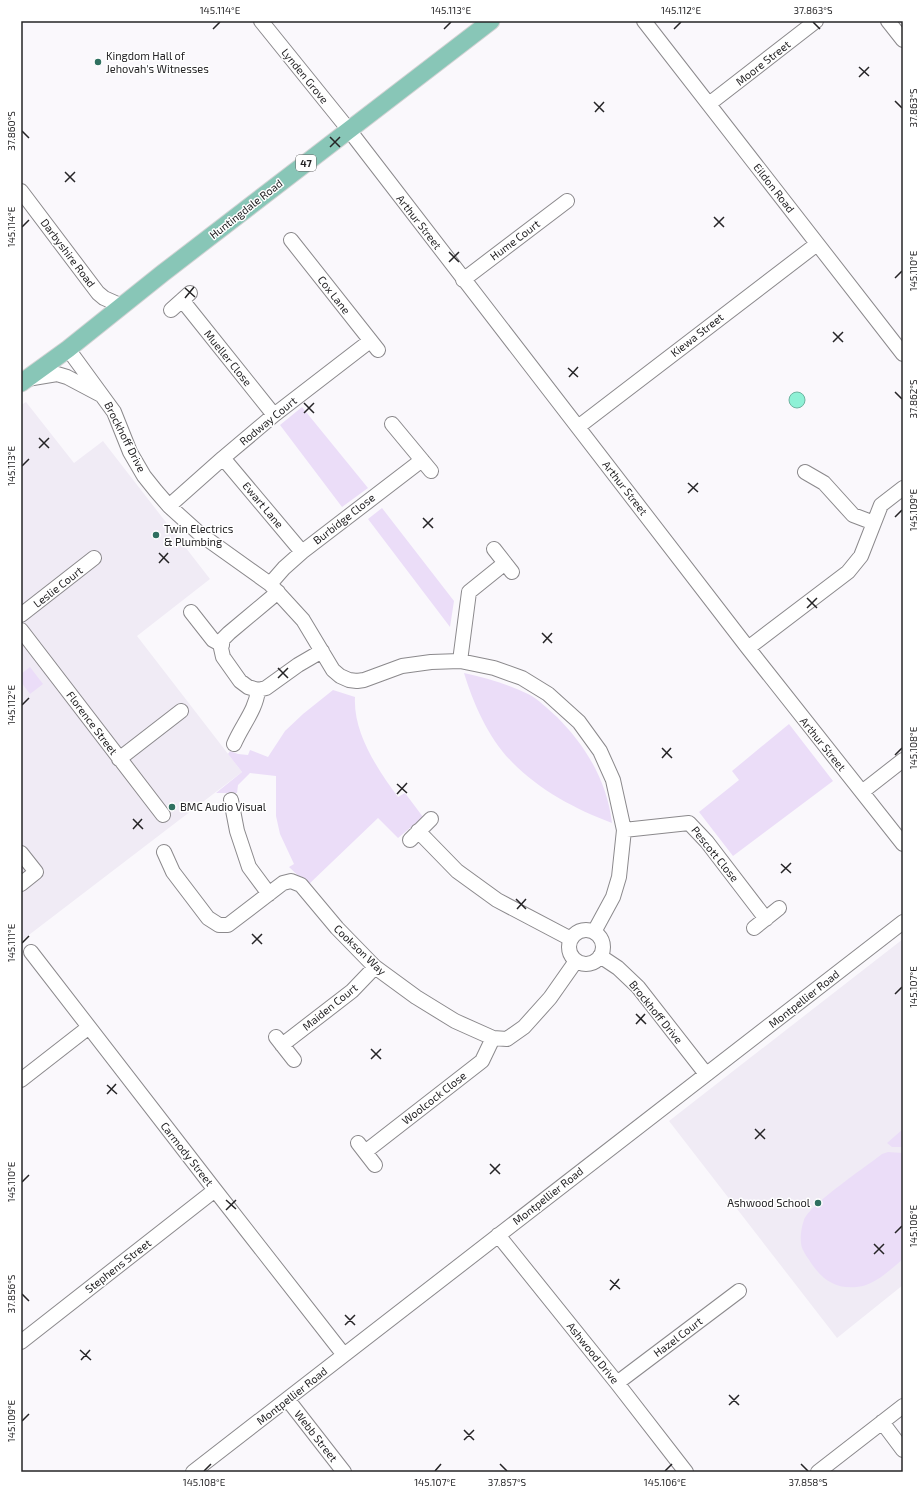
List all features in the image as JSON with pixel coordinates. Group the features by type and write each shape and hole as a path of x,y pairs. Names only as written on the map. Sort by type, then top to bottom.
{"main road":[{"name":"Huntingdale Road","path":"24,381 491,21"}],"street":[{"name":"Lynden Grove","path":"261,21 348,130"},
{"name":"Eildon Road","path":"644,21 903,354"},
{"name":"Moore Street","path":"709,104 816,21"},
{"path":"888,21 903,40"},
{"name":"Arthur Street","path":"348,130 748,648 903,844"},
{"name":"Darbyshire Road","path":"21,191 98,293 104,298 122,306"},
{"name":"Hume Court","path":"463,280 567,201"},
{"name":"Cox Lane","path":"291,240 374,346"},
{"name":"Kiewa Street","path":"578,427 817,244"},
{"name":"Mueller Close","path":"171,310 186,297 274,415"},
{"name":"Rodway Court","path":"169,506 274,415 374,346"},
{"name":"Brockhoff Drive","path":"68,348 114,412 130,452 144,476 169,506 200,534 274,588 303,620 333,670 340,676 358,682 402,666 431,662 460,661 494,668 522,678 548,694 579,722 600,751 613,780 624,830 619,877 613,897 594,932"},
{"name":"Brockhoff Drive","path":"24,381 57,374 103,396"},
{"path":"392,424 431,471"},
{"name":"Ewart Lane","path":"223,458 302,552"},
{"name":"Burbidge Close","path":"222,645 223,639 274,588 284,568 302,552 422,460"},
{"path":"805,472 824,483 852,515 874,523"},
{"path":"748,648 848,572 862,556 881,505 903,488"},
{"path":"460,661 470,592 476,585 509,567 494,549"},
{"name":"Leslie Court","path":"21,615 94,558"},
{"path":"191,612 213,640 222,645 221,648 223,657 240,681 248,687 258,690 266,688 322,650"},
{"name":"Florence Street","path":"21,630 163,815"},
{"path":"234,744 239,731 253,710 257,700 258,690"},
{"path":"120,759 181,711"},
{"path":"862,792 903,760"},
{"path":"232,800 238,831 249,867 269,894"},
{"path":"431,819 414,835 457,871 498,900 571,939"},
{"name":"Pescott Close","path":"624,830 689,823 707,842 766,918"},
{"name":"Cookson Way","path":"165,850 173,872 177,878 208,918 219,926 228,925 283,883 291,881 301,885 336,928 375,967 416,997 455,1020 493,1038"},
{"path":"21,853 36,872 21,884"},
{"path":"754,928 779,908"},
{"name":"Montpellier Road","path":"193,1472 288,1400 498,1235 903,922"},
{"path":"587,930 594,932 602,943 600,956 589,964 582,964 576,961 569,951 571,939 575,934 581,931 587,930"},
{"name":"Carmody Street","path":"31,952 344,1355"},
{"name":"Brockhoff Drive","path":"600,956 618,968 638,987 706,1074"},
{"path":"493,1038 507,1039 524,1028 550,998 576,961"},
{"name":"Maiden Court","path":"294,1060 279,1041 352,991 375,967"},
{"path":"21,1080 89,1027"},
{"name":"Woolcock Close","path":"376,1165 362,1147 482,1061 493,1038"},
{"name":"Stephens Street","path":"21,1342 215,1190"},
{"name":"Ashwood Drive","path":"498,1235 617,1383 686,1472"},
{"name":"Hazel Court","path":"617,1383 739,1291"},
{"name":"Webb Street","path":"288,1400 344,1472"},
{"path":"818,1472 903,1406"},
{"path":"882,1422 903,1450"}],"shaded area":[{"path":"797,392 803,394 805,400 803,406 797,408 791,406 789,400 791,394"},
{"path":"26,402 74,463 103,441 210,579 137,636 242,772 21,941 21,405"},
{"path":"302,407 368,488 342,507 280,425"},
{"path":"382,508 454,601 450,627 368,519"},
{"path":"30,667 43,684 30,694 21,682 21,674"},
{"path":"464,673 513,687 528,694 539,701 557,717 577,740 594,765 605,793 612,823 558,798 533,781 511,761 496,742 483,720 472,696"},
{"path":"333,690 355,697 355,710 358,723 368,750 398,797 405,793 423,817 398,838 378,818 308,885 289,867 294,864 280,834 276,816 276,776 250,773 238,785 237,793 216,793 242,772 228,754 230,751 248,755 250,750 268,757 285,731 303,714"},
{"path":"789,724 833,781 733,856 699,812 739,780 732,771"},
{"name":"Ashwood School","path":"903,939 903,1285 837,1338 669,1121"},
{"path":"903,1129 903,1147 892,1147 887,1143"},
{"path":"888,1152 903,1153 903,1259 884,1275 869,1284 847,1287 833,1284 816,1270 803,1250 801,1235 804,1220 808,1213 816,1205 839,1186 882,1154"}],"place":[{"name":"Kingdom Hall of Jehovah's Witnesses","path":"98,62"},
{"name":"Twin Electrics & Plumbing","path":"156,535"},
{"name":"BMC Audio Visual","path":"172,807"},
{"name":"Ashwood School","path":"818,1203"}]}
